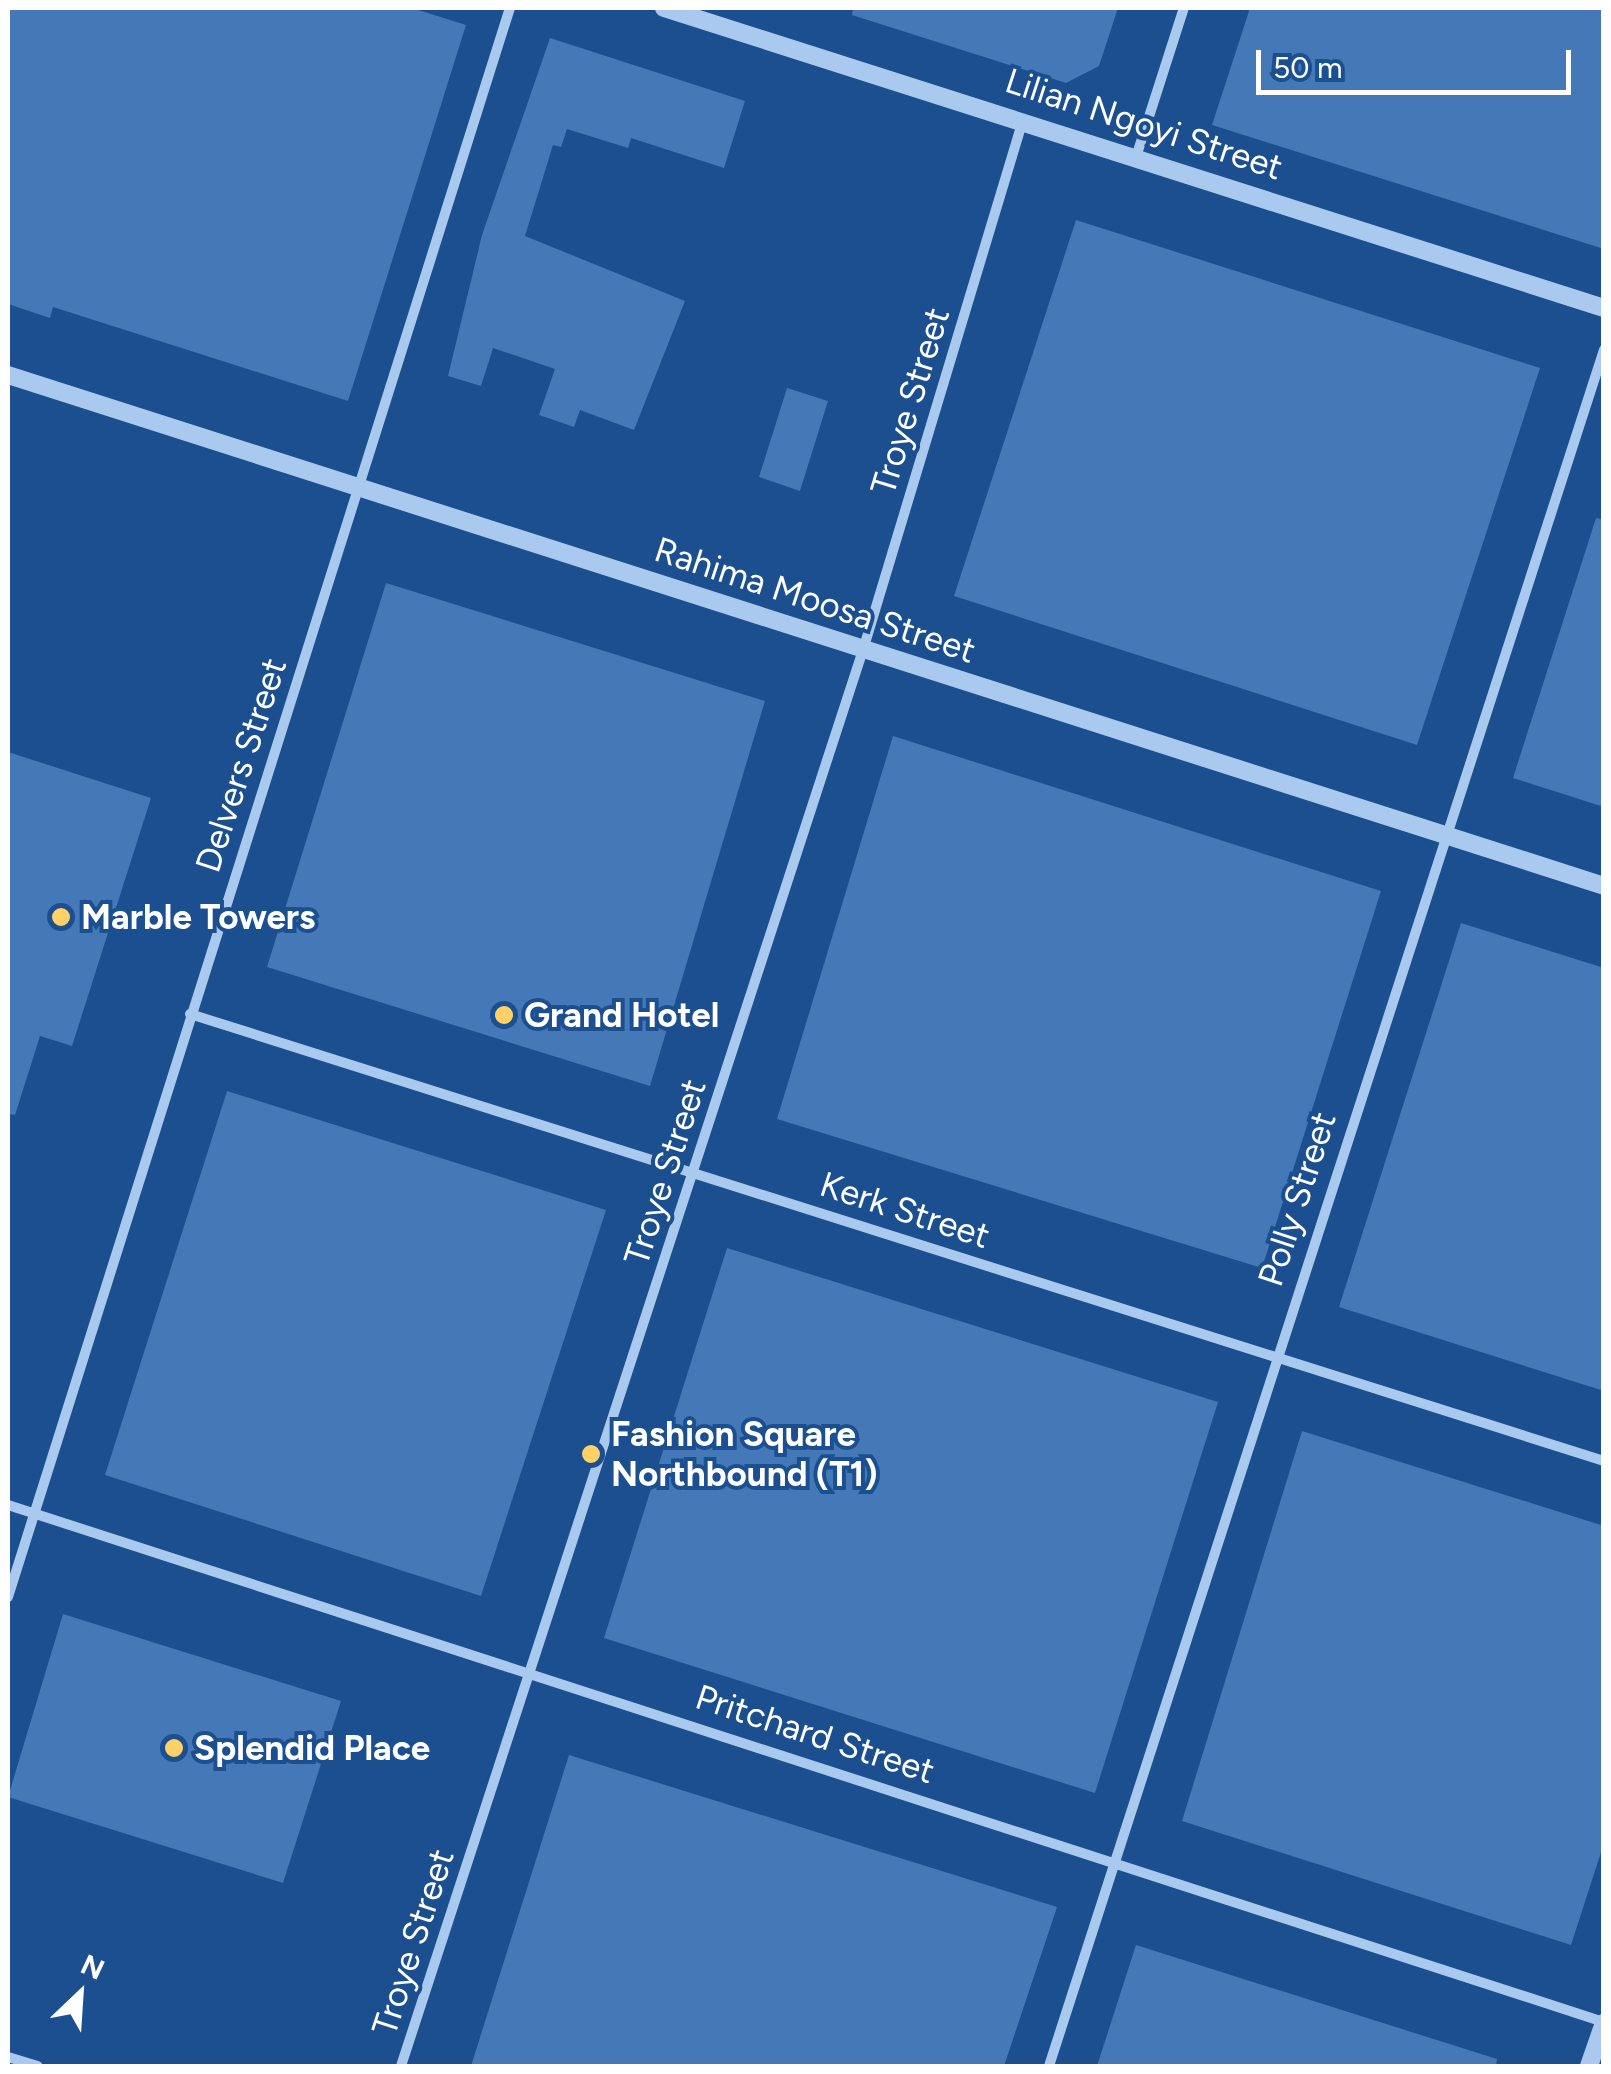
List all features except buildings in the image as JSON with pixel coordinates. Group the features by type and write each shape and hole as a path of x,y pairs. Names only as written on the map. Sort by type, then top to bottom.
{"street":[{"name":"Delvers Street","path":"8,1597 510,8"},
{"name":"Lilian Ngoyi Street","path":"664,8 1137,154 1604,308"},
{"path":"1137,154 1184,8"},
{"name":"Troye Street","path":"401,2066 863,650 1024,120"},
{"name":"Polly Street","path":"1049,2066 1274,1356 1604,350"},
{"name":"Rahima Moosa Street","path":"8,375 1604,886"},
{"name":"Kerk Street","path":"190,1014 1604,1461"},
{"name":"Pritchard Street","path":"8,1505 1114,1860 1604,2022"},
{"path":"1589,2066 1604,2022"},
{"path":"8,2056 38,2066"}],"place":[{"name":"Marble Towers","path":"61,917"},
{"name":"Grand Hotel","path":"504,1015"},
{"name":"Fashion Square Northbound (T1)","path":"591,1454"},
{"name":"Splendid Place","path":"174,1748"}]}
